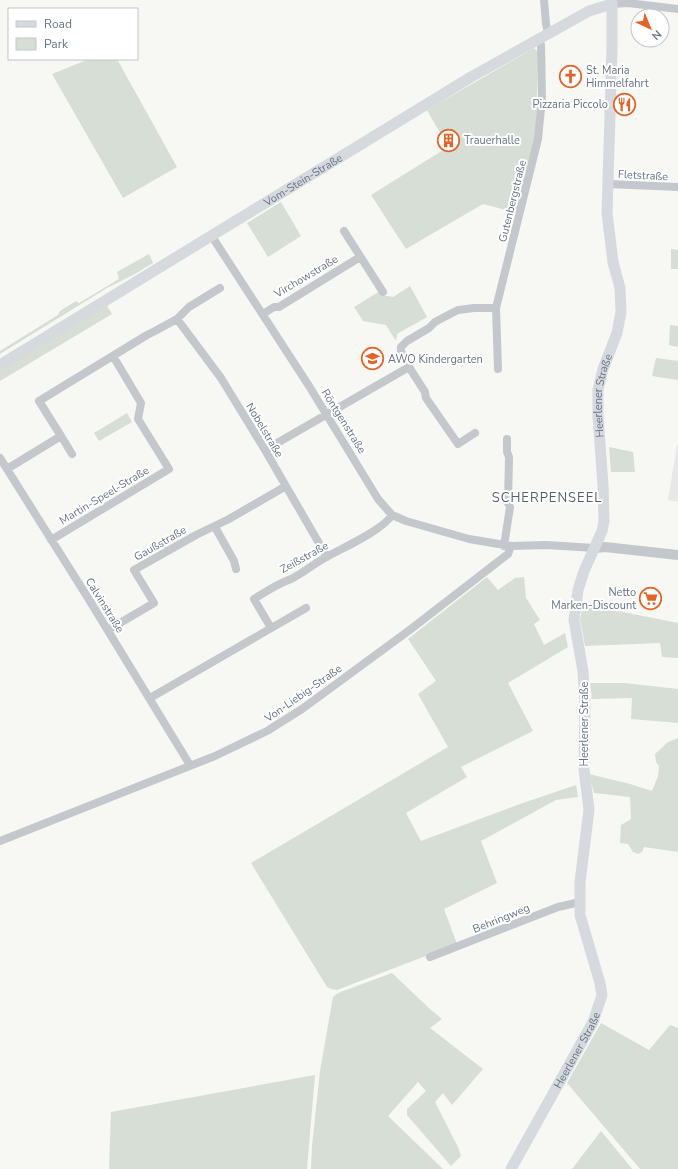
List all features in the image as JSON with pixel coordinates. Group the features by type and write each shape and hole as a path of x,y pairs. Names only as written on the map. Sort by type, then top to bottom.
{"main road":[{"name":"Vom-Stein-Straße","path":"0,365 435,98 538,38 589,11 612,2"},
{"name":"Heerlener Straße","path":"511,1169 590,1028 601,1000 601,986 580,915 580,882 589,810 583,765 585,703 583,671 574,620 578,590 584,572 602,531 604,521 598,390 603,368 617,333 621,312 620,288 613,262 607,213 612,2"}],"street":[{"path":"544,0 548,33"},
{"path":"612,2 678,9"},
{"name":"Gutenbergstraße","path":"498,369 496,308 538,139 542,98 542,45 538,38"},
{"name":"Fletstraße","path":"608,184 678,187"},
{"path":"344,231 383,292"},
{"name":"Röntgenstraße","path":"211,235 327,414 378,499 392,515 421,526 469,539 507,546"},
{"name":"Virchowstraße","path":"263,314 274,307 279,307 360,257"},
{"path":"72,454 39,401 134,342 177,319 189,307 220,288"},
{"path":"475,433 458,444 426,398 401,351 407,340 429,328 435,322 458,310 496,308"},
{"name":"Nobelstraße","path":"177,319 221,378 327,557"},
{"name":"Martin-Speel-Straße","path":"51,540 169,469 138,419 141,404 113,356"},
{"path":"265,450 409,367"},
{"path":"7,469 61,436"},
{"path":"507,439 510,488 508,503 510,507 507,546 546,545 595,548 606,547 678,555"},
{"name":"Calvinstraße","path":"0,458 108,630 190,765"},
{"name":"Gaußstraße","path":"108,630 154,603 134,570 196,535 215,527 286,486"},
{"name":"Zeißstraße","path":"271,628 254,599 388,521 392,515"},
{"path":"215,527 234,561 236,569"},
{"name":"Von-Liebig-Straße","path":"0,841 215,756 255,738 298,711 411,629 508,554 507,546"},
{"path":"150,698 306,608"},
{"name":"Behringweg","path":"430,957 558,907 580,902"}],"shaded area":[{"path":"678,445 678,502 668,500"}],"green space":[{"path":"534,48 538,52 536,136 518,213 483,204 406,249 371,195 448,147 427,110"},
{"path":"87,60 118,60 177,167 123,198 52,74"},
{"path":"281,202 301,236 268,257 247,223"},
{"path":"671,249 678,250 678,269 671,269"},
{"path":"149,254 153,263 107,288 0,354 0,351 58,315 60,311 76,301 79,303 119,279 117,272"},
{"path":"410,286 427,317 397,334 396,341 386,325 363,321 354,307 380,291 382,295 393,297"},
{"path":"106,304 112,314 0,381 0,371"},
{"path":"670,325 678,326 678,347 669,345"},
{"path":"656,358 678,361 678,380 652,376"},
{"path":"127,413 132,422 99,441 94,433"},
{"path":"609,447 633,452 635,472 611,472"},
{"path":"487,577 498,590 515,578 524,577 526,598 540,620 534,624 544,645 565,633 568,647 508,683 533,731 461,767 467,777 406,813 421,841 576,785 578,797 556,800 481,841 497,883 444,909 457,944 337,990 331,989 327,987 251,863 448,747 418,694 436,681 408,639"},
{"path":"583,604 678,623 678,658 662,657 660,643 585,646 580,619"},
{"path":"590,683 624,683 678,689 678,723 631,719 632,698 592,699"},
{"path":"678,738 678,852 644,847 642,852 638,854 633,852 628,844 620,843 621,825 631,819 630,797 594,793 589,774 652,791 658,776 659,766 656,762 655,754 668,742"},
{"path":"392,973 442,1019 430,1028 483,1069 452,1105 443,1093 435,1102 458,1147 461,1156 451,1166 407,1115 407,1109 426,1091 418,1082 388,1116 443,1169 311,1169 320,1071 333,997 338,993"},
{"path":"601,1023 649,1050 670,1025 678,1028 678,1169 640,1169 567,1083"},
{"path":"315,1075 307,1169 109,1169 111,1112"},
{"path":"601,1131 629,1165 632,1169 572,1169"}],"place":[{"name":"St. Maria Himmelfahrt","path":"571,76"},
{"name":"Pizzaria Piccolo","path":"624,104"},
{"name":"Trauerhalle","path":"449,140"},
{"name":"AWO Kindergarten","path":"373,359"},
{"name":"Netto Marken-Discount","path":"651,598"}],"district":[{"name":"SCHERPENSEEL","path":"547,497"}]}
